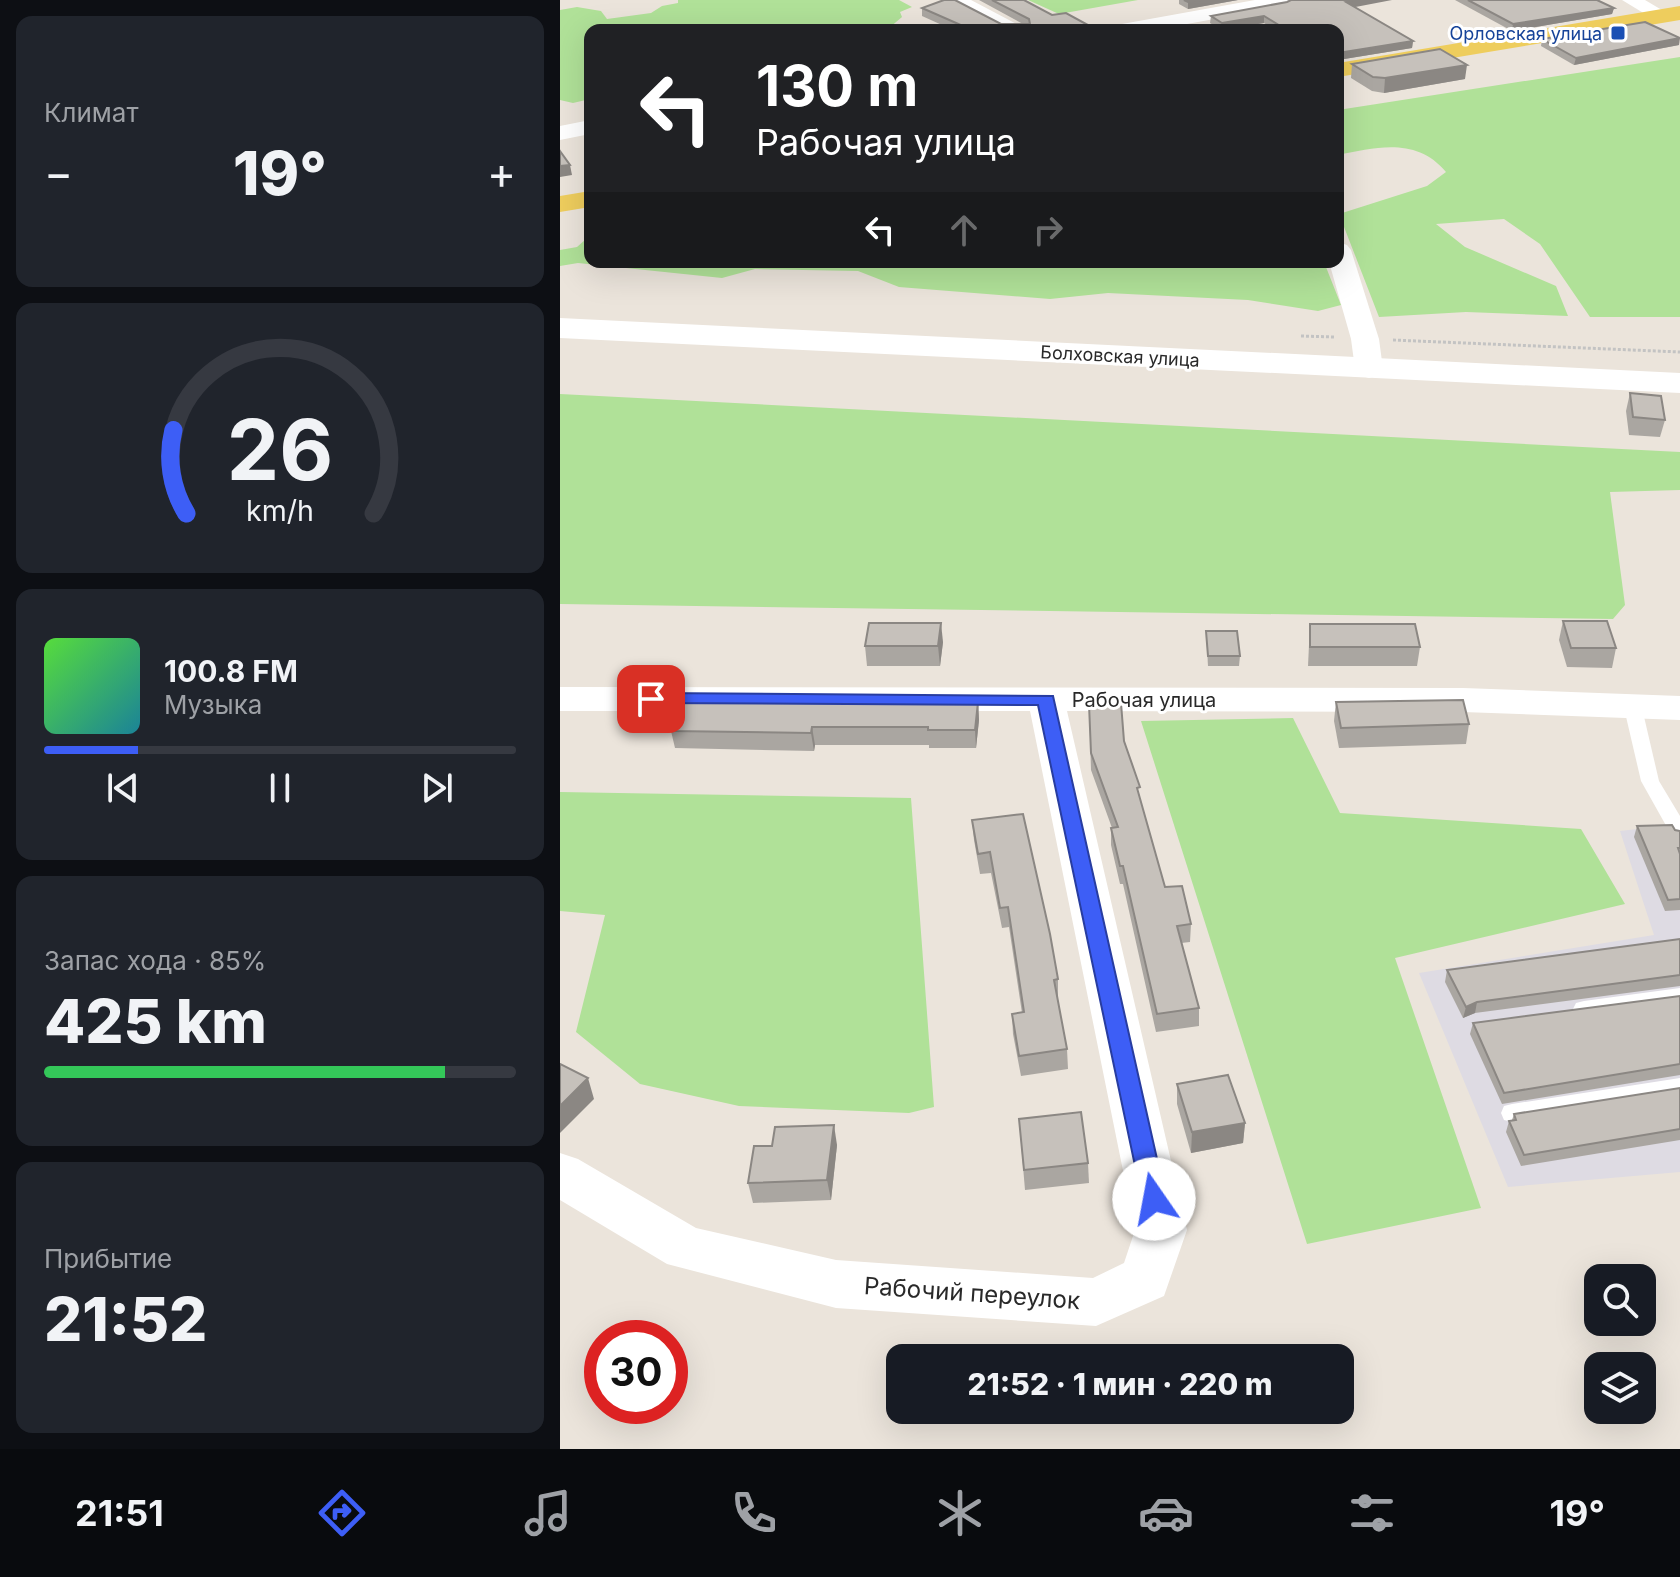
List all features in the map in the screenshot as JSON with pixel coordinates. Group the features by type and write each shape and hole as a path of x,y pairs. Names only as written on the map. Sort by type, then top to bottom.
{"main road":[{"path":"1344,69 1671,14"},
{"path":"560,204 584,200"},
{"name":"Болховская улица","path":"560,328 1680,383"}],"street":[{"path":"956,0 1006,24"},
{"path":"1155,24 1286,0"},
{"path":"1631,0 1671,14"},
{"path":"560,133 584,128"},
{"path":"1343,268 1365,339 1369,369"},
{"name":"Рабочая улица","path":"560,699 1463,700 1680,708"},
{"name":"Рабочий переулок","path":"560,1174 685,1248 836,1284 1096,1302 1145,1279 1161,1230 1046,700"}],"lane":[{"path":"1633,708 1650,781 1680,833"},
{"path":"1570,1011 1680,996"},
{"path":"1512,1113 1680,1087"}],"shaded area":[{"path":"1664,826 1680,848 1680,1172 1508,1187 1419,973 1654,935 1620,831"}],"green space":[{"path":"678,0 899,0 912,7 900,12 902,17 894,24 584,24 584,100 573,103 560,100 560,10 577,7 601,11 607,19 651,13 662,6 678,3"},
{"path":"1028,0 1138,0 1059,14"},
{"path":"1680,57 1680,317 1590,317 1540,244 1504,219 1436,224 1465,247 1556,286 1568,316 1466,312 1379,317 1344,227 1344,212 1427,186 1446,172 1435,161 1409,149 1367,149 1344,154 1344,109"},
{"path":"584,241 584,264 560,266 560,250 577,247"},
{"path":"626,268 1326,268 1341,305 1318,311 1248,300 1108,293 1050,299 899,287 858,271 755,269 722,278"},
{"path":"560,394 1680,452 1680,490 1610,492 1625,605 1613,619 560,604"},
{"path":"1293,718 1340,813 1581,829 1625,904 1395,958 1481,1208 1307,1244 1141,721"},
{"path":"560,792 911,798 934,1107 909,1113 739,1106 640,1084 576,1032 605,915 560,911"}],"building":[{"path":"944,0 955,0 1001,24 958,24 922,8"},
{"path":"992,0 1024,0 1052,15 1066,13 1086,24 1030,24 1029,19"},
{"path":"1356,0 1346,2 1413,41 1344,52 1344,24 1277,24 1264,16 1222,23 1211,16 1287,2"},
{"path":"1468,0 1597,0 1614,8 1513,24"},
{"path":"1645,22 1680,38 1576,58 1542,39"},
{"path":"1440,49 1467,65 1385,78 1373,77 1352,64"},
{"path":"560,151 570,165 560,166"},
{"path":"1630,393 1661,396 1665,420 1633,417"},
{"path":"1563,621 1607,621 1616,648 1571,648"},
{"path":"869,623 941,623 938,646 865,646"},
{"path":"1310,624 1415,624 1420,647 1310,647"},
{"path":"1206,631 1237,631 1240,656 1208,656"},
{"path":"1463,700 1469,724 1341,728 1336,702"},
{"path":"681,702 978,702 975,730 812,727 811,733 671,731"},
{"path":"1121,703 1124,741 1140,787 1137,788 1165,887 1182,886 1191,924 1177,926 1199,1008 1157,1014 1123,866 1120,866 1111,828 1118,827 1091,753 1089,704"},
{"path":"1023,814 1050,934 1058,979 1054,980 1067,1049 1019,1056 1012,1014 1024,1012 1008,907 1000,908 990,852 978,854 972,820"},
{"path":"1672,825 1680,831 1680,899 1668,900 1637,826"},
{"path":"1680,939 1680,975 1477,1002 1466,1007 1447,970"},
{"path":"1680,996 1680,1064 1504,1093 1473,1023"},
{"path":"560,1064 588,1078 560,1106"},
{"path":"1228,1075 1245,1123 1192,1132 1177,1084"},
{"path":"1680,1088 1680,1129 1524,1155 1509,1121 1516,1120 1514,1114"},
{"path":"1081,1112 1088,1163 1024,1170 1019,1119"},
{"path":"834,1125 827,1180 748,1183 754,1146 772,1146 775,1127"}],"place":[{"name":"Орловская улица","path":"1618,33"}],"route":[{"path":"651,699 1046,700 1154,1199"}]}
